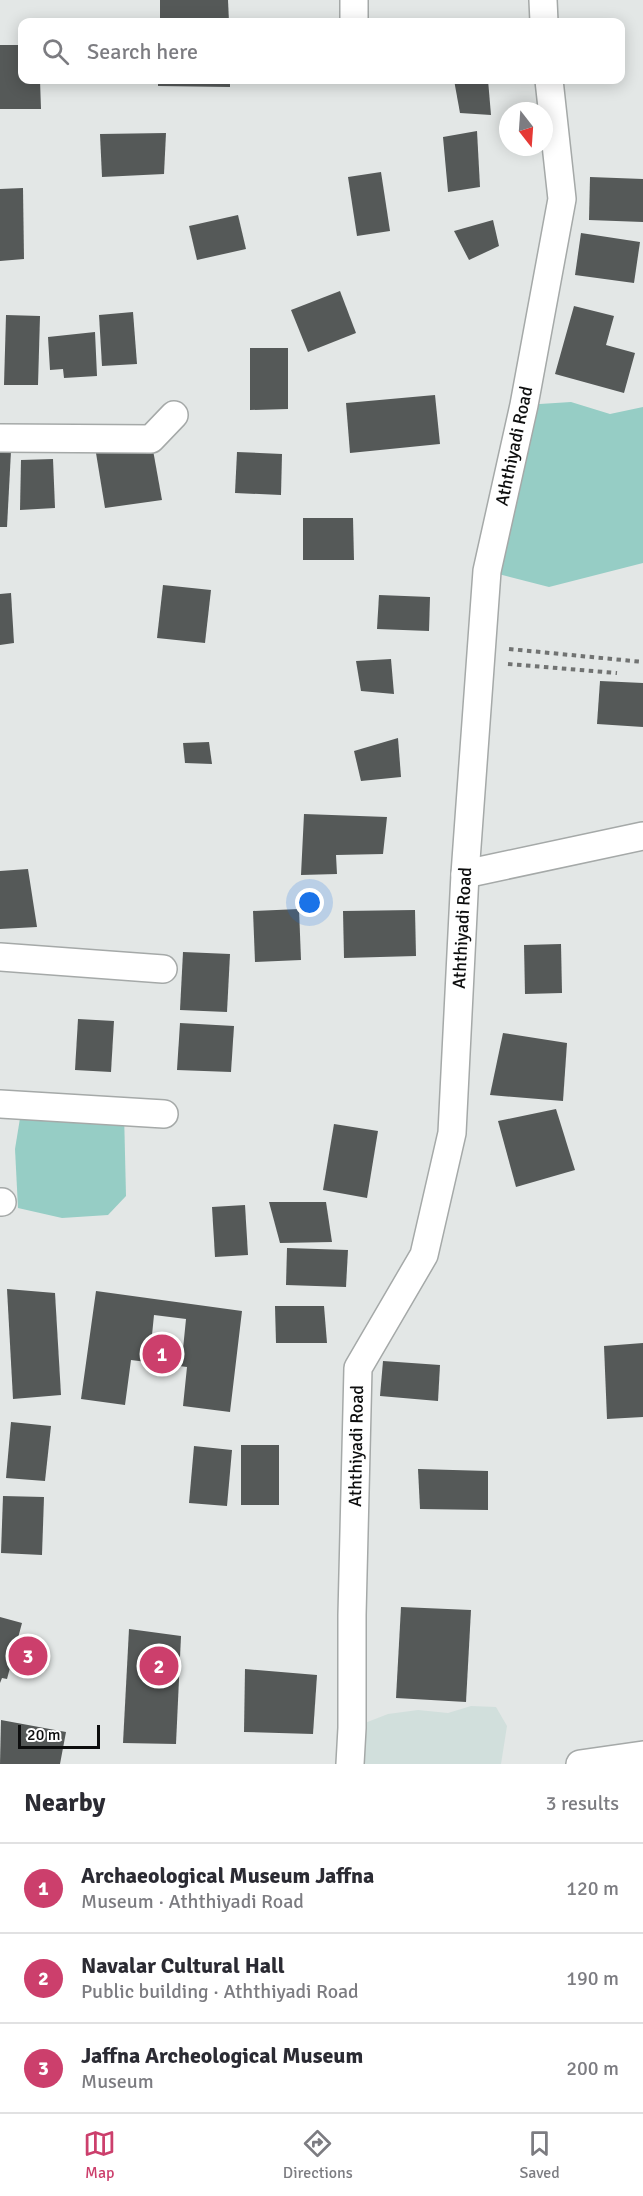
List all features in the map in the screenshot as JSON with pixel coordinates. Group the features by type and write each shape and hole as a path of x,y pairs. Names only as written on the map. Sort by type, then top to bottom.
{"street":[{"path":"354,0 354,18"},
{"path":"543,0 544,18"},
{"name":"Aththiyadi Road","path":"350,1764 358,1368 424,1255 452,1133 465,874 487,572 524,405 562,199 549,84"},
{"path":"0,438 151,439 174,415"},
{"path":"465,874 643,836"},
{"path":"0,957 163,969"},
{"path":"0,1104 164,1114"},
{"path":"580,1764 643,1755"}],"path":[{"path":"481,654 643,662"},
{"path":"481,654 617,673"}],"shaded area":[{"path":"571,402 610,414 643,407 643,563 549,587 487,571 524,405"},
{"path":"22,1106 124,1112 126,1196 108,1215 62,1218 18,1208 15,1149"},
{"path":"471,1706 496,1707 507,1726 501,1764 350,1764 352,1728 388,1714 418,1710 448,1713"}],"building":[{"path":"160,0 228,0 229,18 160,18"},
{"path":"0,45 18,45 18,84 40,84 41,109 0,109"},
{"path":"158,84 230,84 230,87 158,86"},
{"path":"455,84 488,84 491,115 460,113"},
{"path":"477,131 480,187 448,192 443,137"},
{"path":"166,133 164,174 102,177 100,134"},
{"path":"381,172 390,231 357,236 348,177"},
{"path":"590,177 643,179 643,222 589,220"},
{"path":"23,188 24,259 0,261 0,189"},
{"path":"238,215 246,249 197,260 189,226"},
{"path":"493,220 499,246 469,260 454,231"},
{"path":"581,233 640,242 634,283 575,275"},
{"path":"340,291 356,333 308,352 291,310"},
{"path":"574,306 614,316 606,345 635,353 624,393 555,374"},
{"path":"133,312 137,364 102,366 99,315"},
{"path":"6,315 40,316 38,385 4,385"},
{"path":"95,332 97,376 64,378 63,369 50,370 48,337"},
{"path":"250,348 288,348 288,409 250,410"},
{"path":"435,395 440,444 350,453 346,403"},
{"path":"151,439 162,500 105,508 95,447"},
{"path":"0,450 11,451 7,527 0,527"},
{"path":"237,452 282,454 281,495 235,493"},
{"path":"53,459 55,508 20,510 21,460"},
{"path":"303,518 353,518 354,560 303,560"},
{"path":"163,585 211,590 205,643 157,638"},
{"path":"11,593 14,643 0,645 0,594"},
{"path":"379,595 430,597 429,631 377,629"},
{"path":"391,659 394,694 361,691 356,661"},
{"path":"600,681 643,683 643,727 597,724"},
{"path":"398,738 401,777 361,781 354,751"},
{"path":"209,742 212,764 185,763 183,743"},
{"path":"304,814 387,817 383,854 336,855 337,874 301,875"},
{"path":"28,869 37,927 0,929 0,871"},
{"path":"299,909 301,960 255,962 253,911"},
{"path":"415,910 416,956 344,958 343,911"},
{"path":"561,944 562,993 525,994 524,945"},
{"path":"183,952 230,954 227,1012 180,1010"},
{"path":"78,1019 114,1021 111,1072 75,1070"},
{"path":"180,1023 234,1026 231,1072 177,1070"},
{"path":"503,1033 567,1043 563,1101 490,1095"},
{"path":"556,1109 575,1170 516,1187 498,1121"},
{"path":"334,1124 378,1131 367,1198 323,1190"},
{"path":"269,1202 326,1202 332,1242 280,1243"},
{"path":"245,1205 248,1255 215,1257 212,1207"},
{"path":"287,1248 348,1250 346,1287 286,1285"},
{"path":"7,1289 55,1293 61,1395 13,1399"},
{"path":"96,1291 242,1311 230,1412 183,1406 187,1367 131,1360 125,1405 81,1399","holes":["154,1315 186,1319 183,1349 151,1345"]},
{"path":"275,1306 324,1306 327,1343 276,1343"},
{"path":"643,1343 643,1417 607,1419 604,1346"},
{"path":"383,1361 440,1365 438,1401 380,1396"},
{"path":"11,1422 51,1426 45,1481 6,1478"},
{"path":"241,1445 279,1445 279,1505 241,1505"},
{"path":"194,1446 232,1450 227,1506 189,1503"},
{"path":"418,1469 488,1471 488,1510 420,1509"},
{"path":"3,1496 44,1497 42,1555 1,1553"},
{"path":"401,1607 471,1610 466,1702 396,1698"},
{"path":"0,1617 22,1623 7,1679 2,1678 0,1683"},
{"path":"129,1629 181,1636 176,1744 123,1743"},
{"path":"245,1669 317,1675 313,1734 244,1732"},
{"path":"1,1720 66,1732 60,1764 0,1764"}],"place":[{"name":"Archaeological Museum Jaffna","path":"162,1354"},
{"name":"Jaffna Archeological Museum","path":"28,1656"},
{"name":"Navalar Cultural Hall","path":"159,1666"}]}
